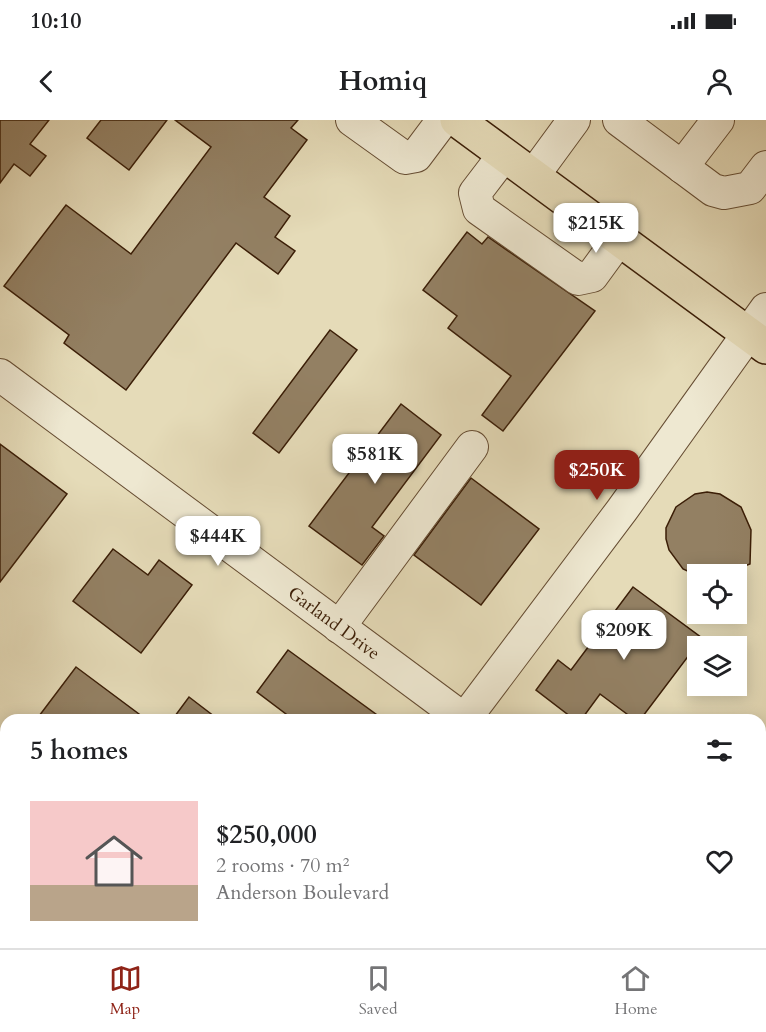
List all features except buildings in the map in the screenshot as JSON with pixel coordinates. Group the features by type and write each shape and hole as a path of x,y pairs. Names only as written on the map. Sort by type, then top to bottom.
{"main road":[{"path":"457,120 619,239 760,330"}],"street":[{"path":"352,120 405,158 416,156 443,120"},
{"path":"533,176 574,120"},
{"path":"619,120 713,190 724,193 750,188 766,167"},
{"path":"682,167 718,120"},
{"path":"504,155 475,193 478,209 578,279 592,276 619,239"},
{"path":"469,714 760,330"},
{"name":"Garland Drive","path":"0,375 456,714"},
{"path":"339,627 472,447"}]}
